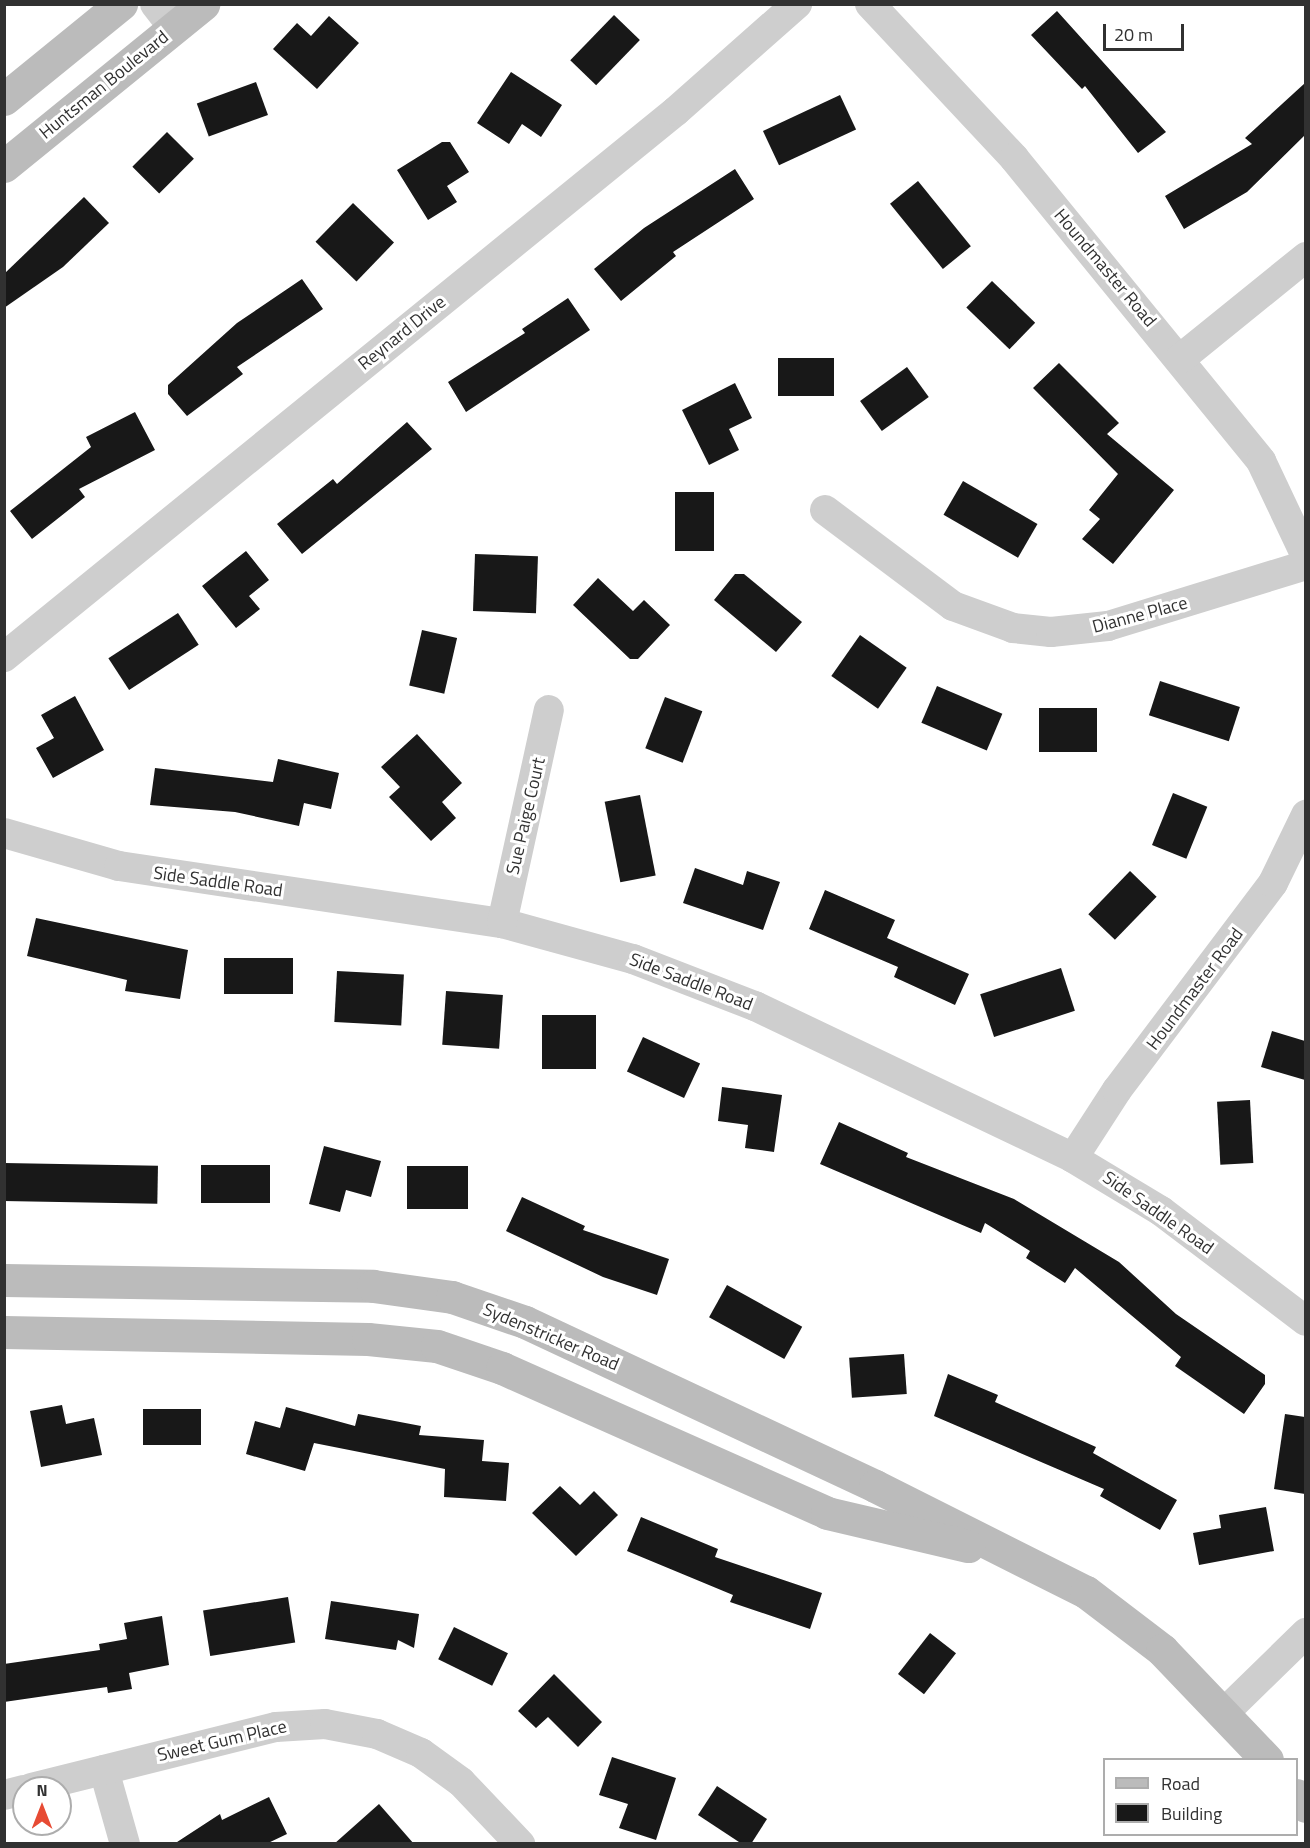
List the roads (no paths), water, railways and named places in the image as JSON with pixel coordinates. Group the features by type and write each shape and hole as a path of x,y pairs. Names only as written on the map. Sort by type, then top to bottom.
{"main road":[{"path":"4,99 121,4"},
{"name":"Huntsman Boulevard","path":"4,165 164,16 203,4"},
{"name":"Sydenstricker Road","path":"4,1280 349,1285 452,1297 525,1322 644,1376 1086,1592 1162,1650 1226,1711 1265,1758"},
{"name":"Sydenstricker Road","path":"4,1332 356,1339 436,1346 502,1368 827,1513 1019,1559"}],"street":[{"name":"Reynard Drive","path":"4,657 676,111 797,4"},
{"name":"Houndmaster Road","path":"870,4 967,104 1262,461 1305,556"},
{"path":"1180,359 1305,257"},
{"name":"Dianne Place","path":"825,510 953,606 1013,628 1051,632 1108,626 1305,565"},
{"name":"Sue Paige Court","path":"502,923 549,710"},
{"name":"Houndmaster Road","path":"1073,1158 1117,1090 1273,883 1305,815"},
{"name":"Side Saddle Road","path":"4,833 119,867 502,923 633,960 755,1006 1073,1158 1161,1211 1305,1321"},
{"path":"1226,1711 1305,1634"},
{"name":"Sweet Gum Place","path":"72,1778 276,1726 349,1727 404,1745 442,1766 520,1844"},
{"path":"105,1770 126,1844"}]}
